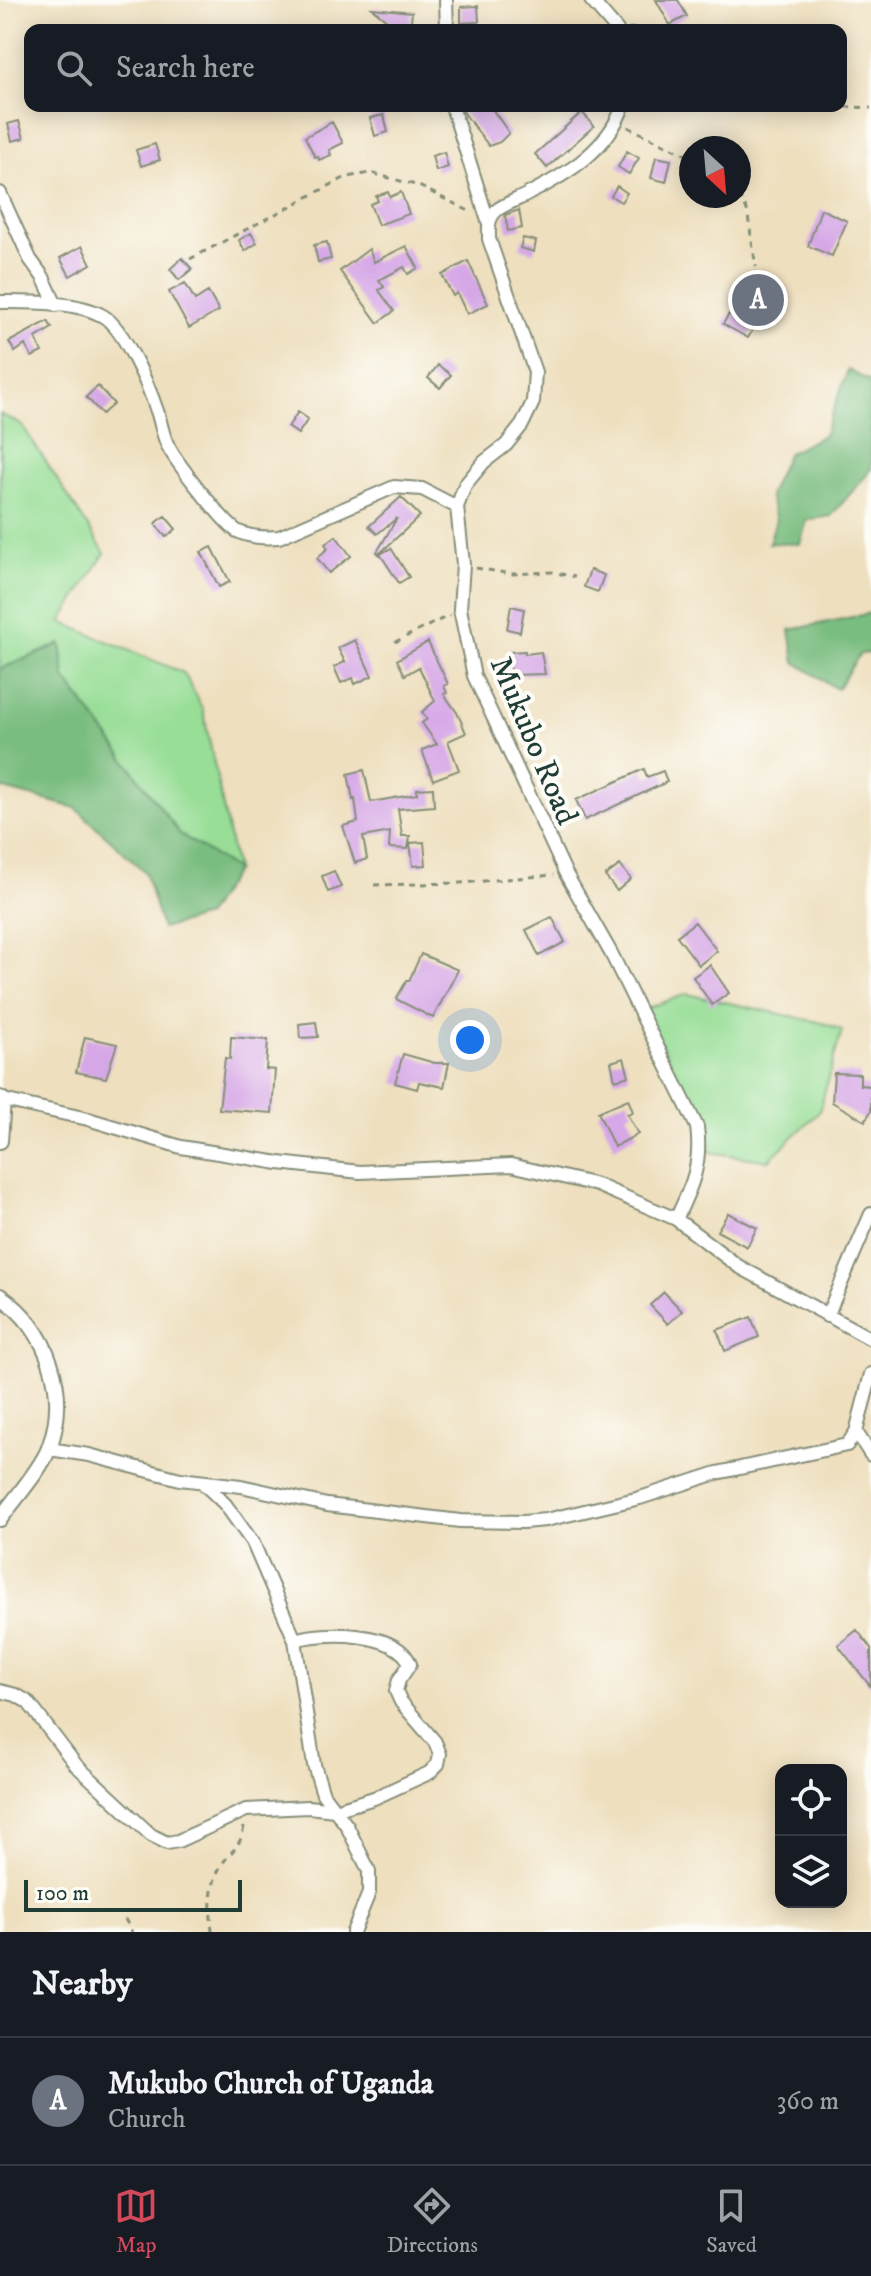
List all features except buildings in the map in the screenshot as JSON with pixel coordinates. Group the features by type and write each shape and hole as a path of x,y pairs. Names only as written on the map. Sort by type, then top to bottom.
{"street":[{"path":"446,0 447,24"},
{"path":"591,0 612,24"},
{"path":"0,302 56,305 105,316 133,358 151,396 169,448 237,531 265,539 279,537 394,487 422,489 457,507 465,485 522,425 533,402 535,372 489,239 488,221 454,112"},
{"path":"488,221 496,211 556,180 590,157 618,122 621,112"},
{"path":"0,193 30,259 43,277 56,305"},
{"name":"Mukubo Road","path":"457,507 463,564 460,609 474,676 566,874 611,953 697,1127 700,1151 694,1181 676,1219"},
{"path":"0,1141 2,1099 88,1119 181,1147 279,1163 360,1172 511,1165 597,1185 676,1219 738,1266 871,1339"},
{"path":"827,1316 871,1214"},
{"path":"0,1296 23,1314 35,1329 52,1368 56,1388 49,1449 0,1519"},
{"path":"49,1449 89,1455 203,1483 241,1486 327,1505 460,1521 546,1520 640,1498 717,1473 847,1445 856,1432 871,1374"},
{"path":"856,1432 871,1455"},
{"path":"203,1483 225,1504 253,1543 295,1640 314,1765 323,1794 347,1826 369,1871 369,1893 353,1932"},
{"path":"0,1691 28,1702 76,1765 151,1835 167,1843 246,1810 308,1807 335,1810 374,1798 429,1773 438,1764 440,1754 435,1742 401,1702 396,1691 399,1680 410,1664 402,1650 380,1638 317,1637 295,1640"}],"path":[{"path":"847,107 871,108"},
{"path":"618,122 679,151"},
{"path":"190,259 346,177 371,173 419,186 488,221"},
{"path":"746,208 756,267"},
{"path":"463,564 511,574 553,572 575,577"},
{"path":"395,642 460,609"},
{"path":"374,885 460,883 566,874"},
{"path":"212,1932 209,1904 212,1892 220,1868 242,1842 246,1810"},
{"path":"125,1919 132,1932"}],"green space":[{"path":"848,370 871,382 871,470 831,516 807,520 800,544 769,543 776,520 769,495 787,454 824,435"},
{"path":"0,414 22,425 105,553 61,622 184,673 203,710 236,870 180,834 65,678 61,644 0,669"},
{"path":"871,613 871,653 860,654 837,689 795,662 790,630"},
{"path":"61,644 65,678 180,834 236,870 206,916 162,929 145,872 76,808 0,788 0,669"},
{"path":"687,994 823,1023 842,1030 819,1112 768,1161 710,1152 701,1124 644,1009"}],"place":[{"name":"Mukubo Church of Uganda","path":"758,300"}]}
